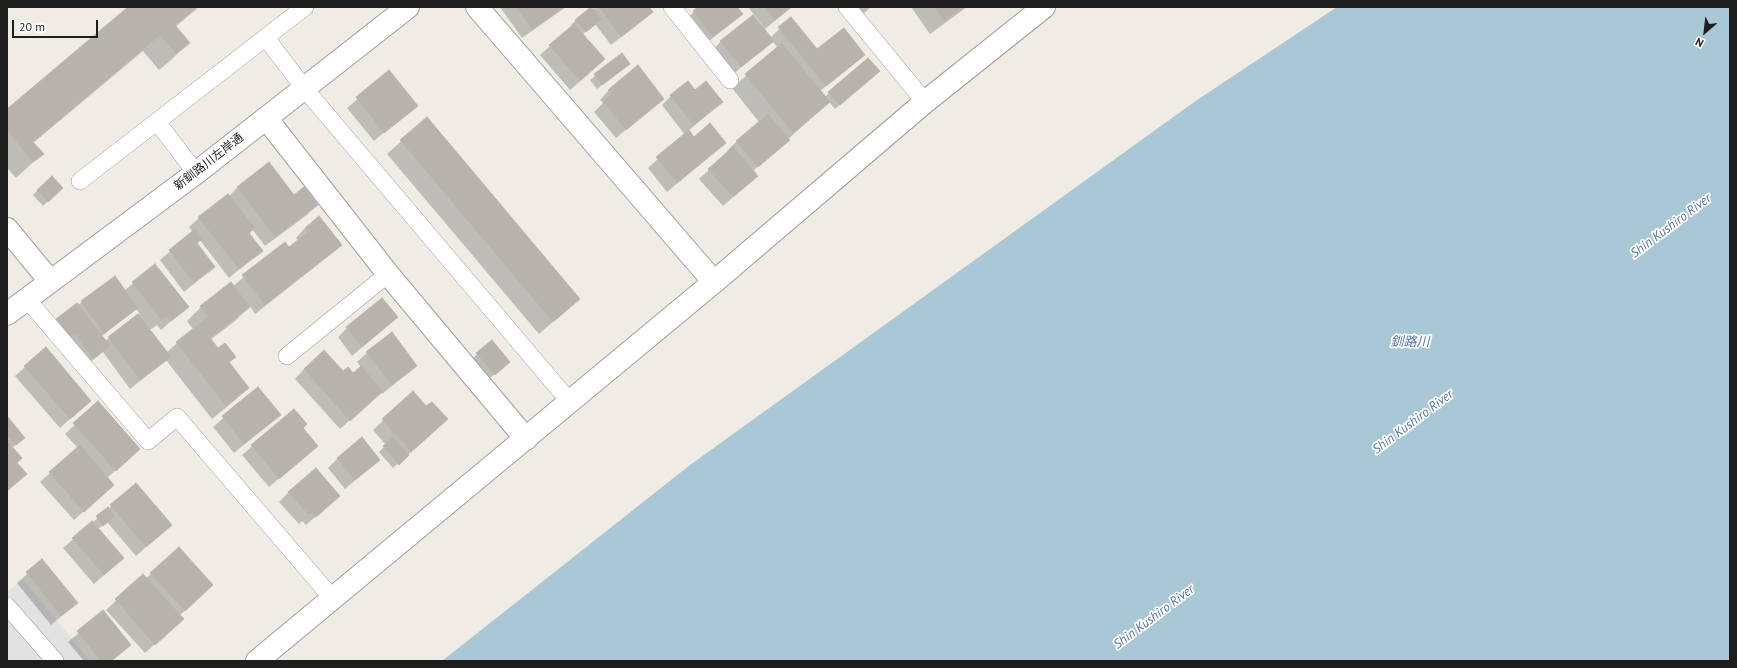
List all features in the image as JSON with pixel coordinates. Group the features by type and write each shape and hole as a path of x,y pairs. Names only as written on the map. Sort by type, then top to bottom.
{"street":[{"name":"新釧路川左岸通","path":"7,314 26,298 196,172 408,7"},
{"path":"477,7 714,282"},
{"path":"257,661 714,282 925,102 1044,7"},
{"path":"266,118 388,274 526,439"},
{"path":"7,229 50,281"}],"lane":[{"path":"80,181 306,7"},
{"path":"672,7 730,80"},
{"path":"847,7 925,102"},
{"path":"266,38 304,88 570,402"},
{"path":"157,122 196,172"},
{"path":"287,356 388,274"},
{"path":"26,298 148,441 177,417 333,599"},
{"path":"7,606 55,661"}],"shaded area":[{"path":"23,579 90,661 7,661 7,592"}],"water":[{"name":"釧路川","path":"1337,7 1730,7 1730,661 442,661 690,465 1197,100"}],"building":[{"path":"128,7 197,7 175,25 190,43 176,54 160,35 33,142 44,154 33,162 7,130 7,109"},
{"path":"516,7 564,7 532,29"},
{"path":"591,7 602,19 586,32 575,20"},
{"path":"599,7 649,7 653,12 621,37"},
{"path":"698,7 737,7 743,14 713,37 693,11"},
{"path":"765,7 791,7 775,20"},
{"path":"934,7 963,7 944,21"},
{"path":"753,15 774,41 741,67 720,41"},
{"path":"791,17 817,49 844,28 865,55 826,86 778,27"},
{"path":"574,24 605,59 580,81 549,45"},
{"path":"782,43 830,102 793,133 745,74"},
{"path":"622,53 630,64 602,85 594,74"},
{"path":"868,58 880,71 840,105 828,92"},
{"path":"638,65 664,99 626,130 603,101 612,94 608,90"},
{"path":"389,70 418,106 384,133 356,97"},
{"path":"688,81 695,90 706,81 723,102 694,125 670,95"},
{"path":"768,114 790,140 758,167 736,141"},
{"path":"427,117 580,299 553,322 400,140"},
{"path":"710,123 726,143 677,183 656,157 689,130 694,137"},
{"path":"733,147 758,176 733,197 708,169"},
{"path":"269,162 294,195 304,187 318,205 275,237 237,187"},
{"path":"52,176 63,188 48,202 37,190"},
{"path":"228,194 255,228 249,233 263,251 239,269 198,217"},
{"path":"319,216 342,245 265,305 242,275 285,242 289,247 308,232 305,228"},
{"path":"195,229 203,238 197,243 215,267 194,283 169,250"},
{"path":"155,264 189,307 171,321 167,316 161,320 132,282"},
{"path":"115,276 138,308 104,333 81,301"},
{"path":"231,282 250,307 210,338 218,348 225,343 236,357 229,362 249,388 226,406 176,342 208,317 200,306"},
{"path":"382,298 398,317 362,347 346,327"},
{"path":"77,303 110,346 93,359 75,334 70,338 56,319"},
{"path":"138,314 171,357 140,380 108,337"},
{"path":"392,332 417,366 392,385 366,352"},
{"path":"492,340 510,362 495,375 476,353"},
{"path":"46,347 91,401 70,419 24,366"},
{"path":"324,350 343,371 348,367 353,373 361,366 383,391 350,421 304,369"},
{"path":"258,387 281,415 244,444 222,416"},
{"path":"413,391 426,406 432,402 448,419 411,452 382,419"},
{"path":"98,401 140,449 116,471 73,423"},
{"path":"294,409 307,424 303,428 318,446 279,479 251,445"},
{"path":"7,416 25,438 16,445 7,435"},
{"path":"362,437 380,460 355,480 337,458"},
{"path":"393,437 409,455 399,465 383,446"},
{"path":"7,441 22,458 17,463 27,474 7,491"},
{"path":"80,445 114,485 84,512 49,472"},
{"path":"316,468 340,496 316,517 312,512 309,515 288,492"},
{"path":"136,483 172,525 146,547 110,505"},
{"path":"108,507 115,516 103,526 96,516"},
{"path":"92,521 124,558 104,575 72,538"},
{"path":"179,547 213,585 185,611 150,573"},
{"path":"42,559 78,603 61,616 26,572"},
{"path":"143,574 184,619 155,645 115,599"},
{"path":"103,610 131,645 111,661 101,661 77,631"}],"water label":[{"name":"Shin Kushiro River","path":"1671,226"},
{"name":"Shin Kushiro River","path":"1413,422"},
{"name":"Shin Kushiro River","path":"1154,617"}]}
